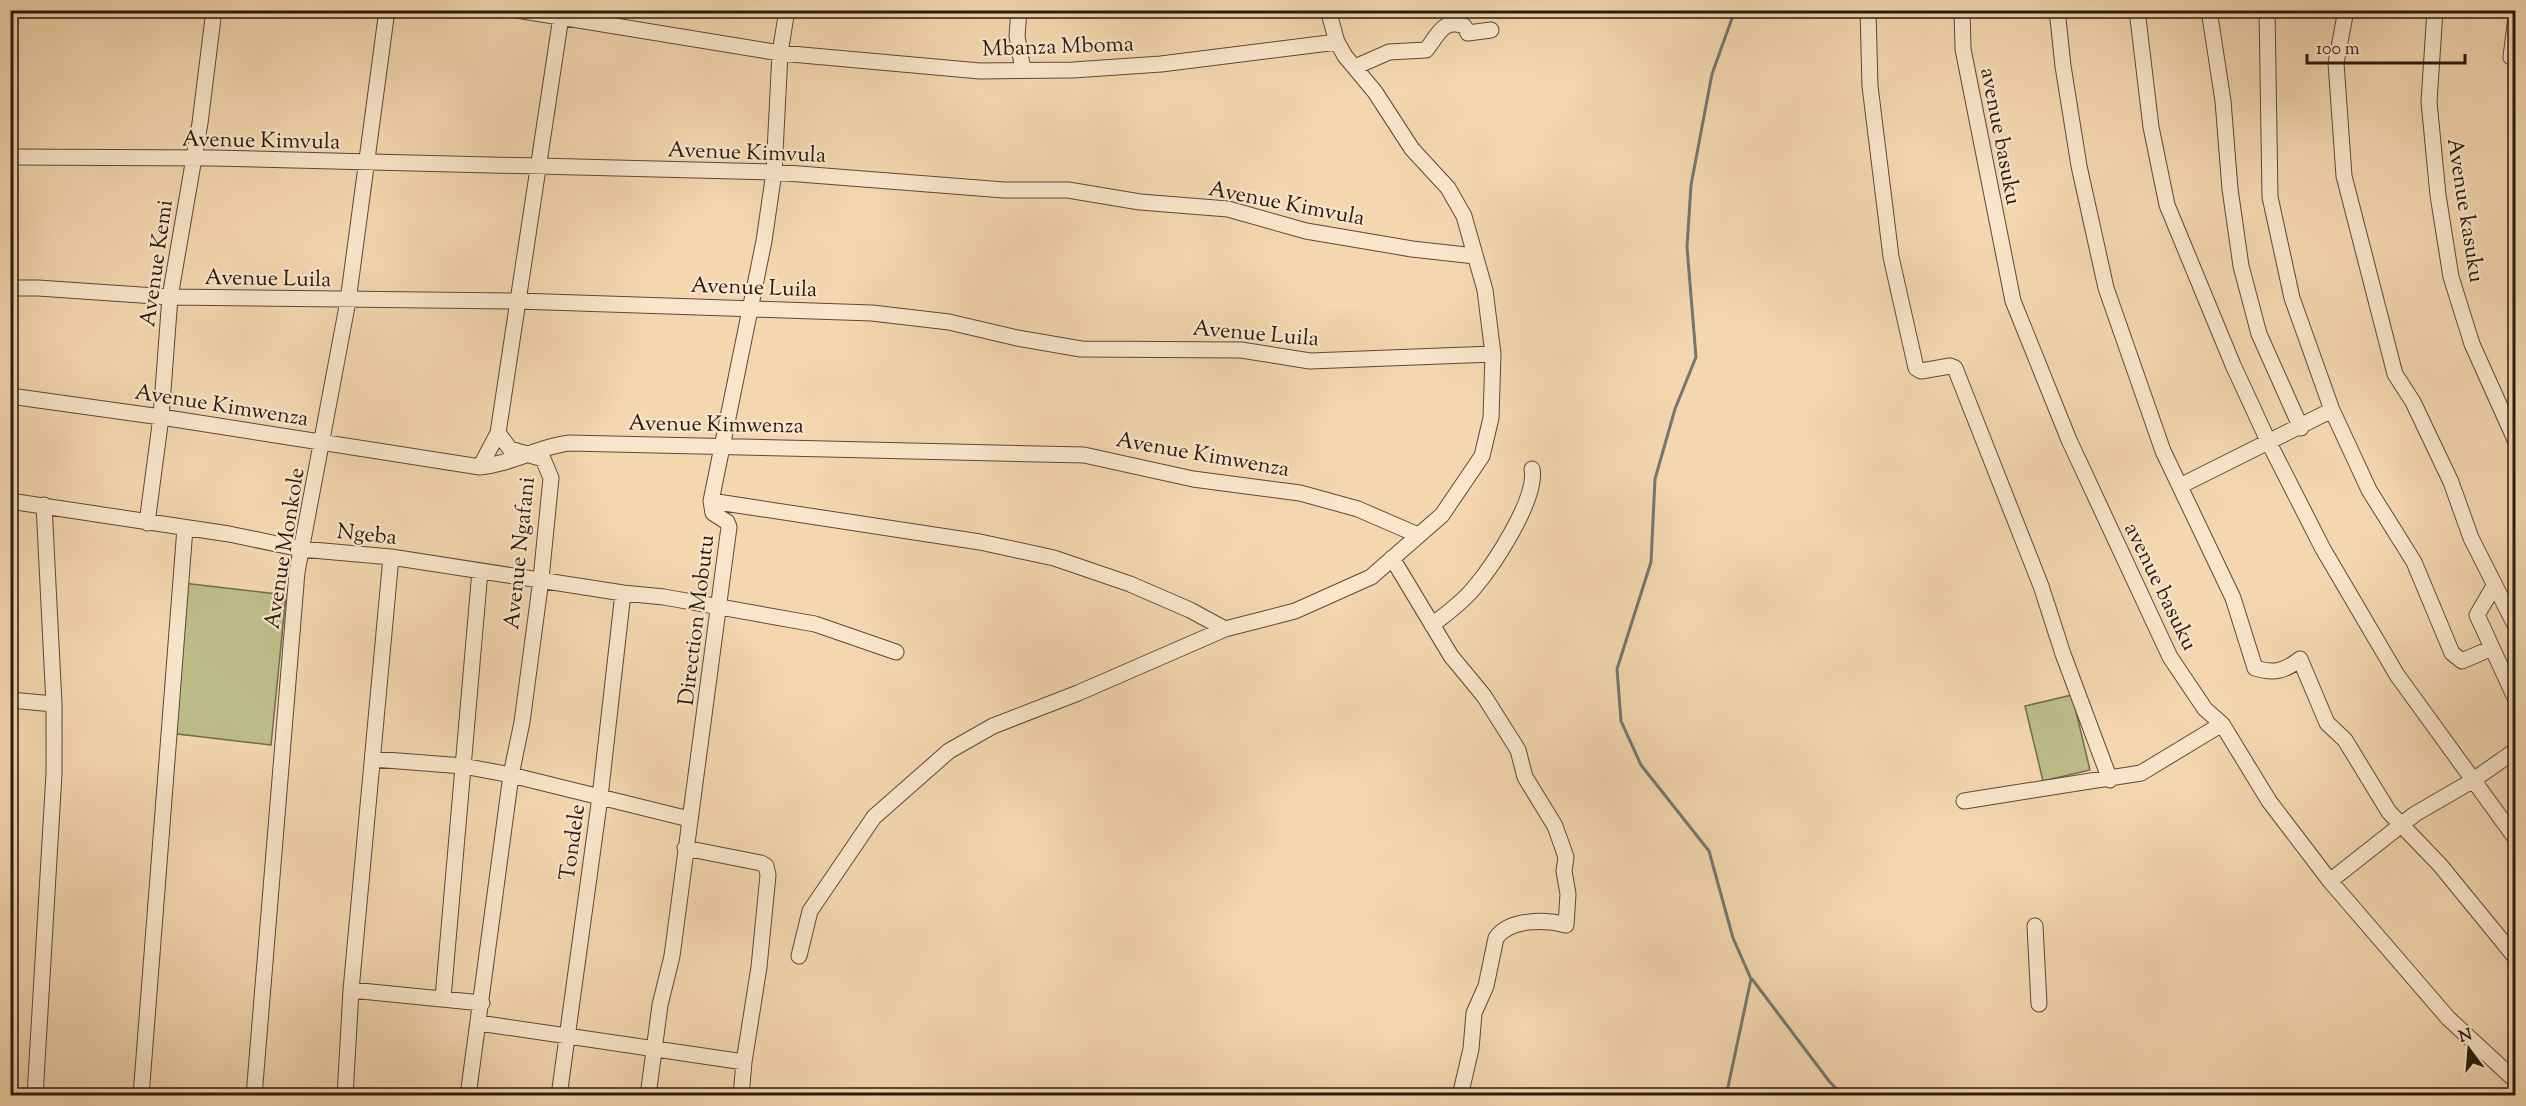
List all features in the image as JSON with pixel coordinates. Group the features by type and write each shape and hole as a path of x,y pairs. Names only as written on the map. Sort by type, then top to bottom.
{"street":[{"name":"Avenue Kemi","path":"147,523 160,417 170,297 194,160 214,10"},
{"name":"Avenue Monkole","path":"254,1095 280,758 301,549 348,301 387,10"},
{"name":"Mbanza Mboma","path":"517,10 562,13 780,53 980,71 1073,70 1161,64 1337,42"},
{"path":"787,10 780,53 774,172 764,242 711,501 980,542 1054,558 1130,584 1190,610 1225,629"},
{"path":"1019,10 1017,36 1023,70"},
{"path":"799,956 810,911 874,816 949,751 993,726 1078,693 1225,629 1295,610 1364,581 1442,515 1482,456 1491,418 1493,354 1485,290 1464,216 1448,188 1412,149 1337,42 1328,10"},
{"path":"1869,10 1870,86 1884,204 1891,257 1916,368 1921,371 1950,366 1955,368 2042,586 2063,654 2110,780"},
{"name":"avenue basuku","path":"1962,10 1963,49 2013,301 2069,440 2170,657 2205,709 2222,724 2268,801 2330,881 2448,1018 2516,1081"},
{"path":"2057,10 2062,66 2079,166 2106,288 2163,451 2233,598 2255,668 2276,672 2291,666 2300,659 2327,723 2344,741 2389,812 2454,881 2516,958"},
{"path":"2136,10 2151,127 2167,205 2198,283 2269,444 2323,549 2397,675 2516,839"},
{"path":"2209,10 2223,101 2230,189 2241,266 2259,334 2301,428"},
{"path":"2267,10 2270,197 2292,298 2332,410 2369,490 2414,562 2452,653 2462,661 2492,648"},
{"path":"2346,10 2336,63 2344,176 2350,210 2389,343 2395,374 2413,402 2451,482 2471,538 2516,627"},
{"name":"Avenue kasuku","path":"2435,10 2429,102 2438,195 2451,277 2472,344 2516,442"},
{"path":"480,466 498,433 562,13"},
{"path":"2516,17 2511,57 2516,60"},
{"path":"1355,67 1389,52 1426,50 1444,26 1455,22 1464,26 1467,33 1491,30"},
{"name":"Avenue Kimvula","path":"10,157 194,160 213,158 537,168 774,172 1004,190 1068,190 1140,202 1228,209 1306,231 1412,249 1475,256"},
{"name":"Avenue Luila","path":"10,288 170,297 348,301 518,301 872,313 949,322 1017,338 1081,349 1241,350 1310,361 1493,354"},
{"name":"Avenue Kimwenza","path":"10,396 480,466 502,465 526,453 568,443 1084,455 1193,479 1300,493 1358,509 1418,535"},
{"path":"2180,486 2269,444 2332,410"},
{"name":"Avenue Ngafani","path":"468,1095 511,775 522,722 541,579 551,478 543,459 506,447 498,433"},
{"path":"1432,625 1463,601 1491,563 1522,510 1533,483 1532,469"},
{"name":"Ngeba","path":"10,501 185,528 301,549 390,557 623,593 664,597 815,624 896,652"},
{"name":"Direction Mobutu","path":"648,1095 660,1005 672,956 729,527 727,522 713,513 711,501"},
{"path":"35,1095 54,774 54,704 44,506"},
{"path":"141,1095 185,528"},
{"path":"345,1095 351,990 390,557"},
{"path":"1392,558 1451,656 1484,696 1518,750 1525,777 1555,826 1565,851 1564,871 1568,894 1566,925 1550,922 1514,925 1500,932 1496,938 1486,986 1474,1013 1471,1048 1460,1095"},
{"path":"443,998 480,571"},
{"path":"2494,586 2477,615 2516,700"},
{"name":"Tondele","path":"559,1095 600,796 623,593"},
{"path":"10,700 54,704"},
{"path":"1964,801 2110,780 2142,773 2222,724"},
{"path":"2330,881 2421,810 2472,781 2516,750"},
{"path":"373,759 463,766 511,775 689,819"},
{"path":"685,848 761,863 766,866 768,874 759,967 741,1095"},
{"path":"2036,926 2039,1004"},
{"path":"351,990 482,1003"},
{"path":"479,1023 744,1062"}],"green space":[{"path":"183,583 286,595 271,745 169,733"},
{"path":"2072,695 2090,770 2043,781 2025,706"}],"waterway":[{"path":"1722,1096 1728,1087 1751,979 1733,938 1709,851 1641,765 1621,721 1617,669 1651,562 1655,479 1675,409 1696,357 1687,247 1691,185 1712,74 1735,10"},
{"path":"1752,979 1829,1081 1843,1096"}]}
